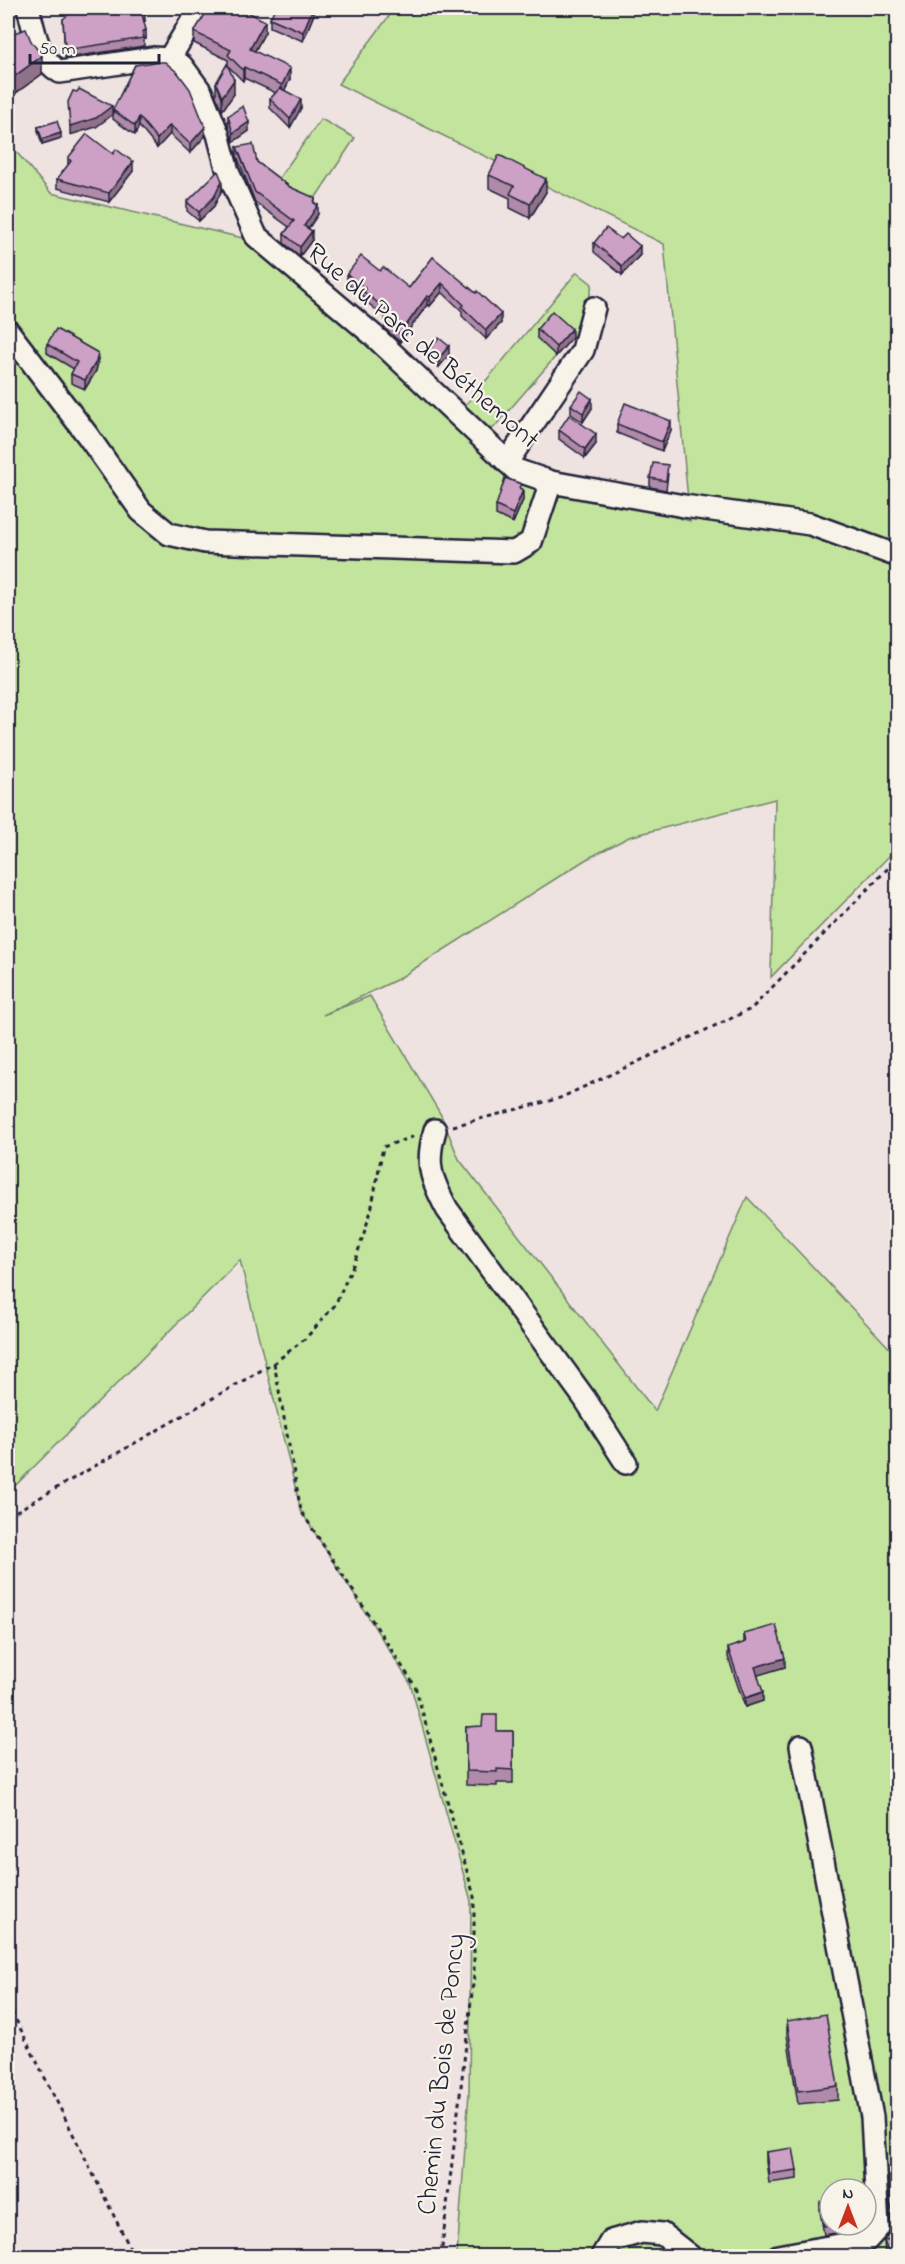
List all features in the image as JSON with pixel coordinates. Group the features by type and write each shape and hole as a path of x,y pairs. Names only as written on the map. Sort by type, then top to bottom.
{"street":[{"path":"28,8 41,52 49,66 60,72 153,58 170,59 200,8"},
{"name":"Rue du Parc de Béthemont","path":"170,59 182,66 201,92 218,134 228,172 256,236 373,335 516,470 551,482 684,506 810,524 897,556"},
{"path":"507,462 582,350 594,308"},
{"path":"8,331 88,436 141,511 170,534 205,542 514,552 531,542 551,482"},
{"path":"435,1131 429,1151 429,1163 436,1190 447,1209 585,1399 626,1462"},
{"path":"778,2256 867,2240 878,2228 872,2117 801,1746"},
{"path":"602,2256 611,2241 642,2232 662,2234 690,2256"}],"path":[{"path":"8,1516 274,1363 306,1338 335,1305 355,1262 371,1211 383,1147 560,1098 751,1009 897,858"},
{"name":"Chemin du Bois de Poncy","path":"274,1363 301,1511 416,1686 474,1896 474,1976 441,2256"},
{"path":"8,2004 134,2256"}],"green space":[{"path":"395,8 897,8 897,848 771,977 775,799 629,837 585,860 398,979 323,1015 370,996 441,1115 459,1159 655,1411 747,1197 897,1356 897,2256 457,2256 469,2093 471,1901 410,1683 301,1511 240,1260 8,1493 8,142 51,193 251,240 507,471 690,521 664,244 338,84"},
{"path":"321,119 355,138 314,200 274,185"},
{"path":"577,272 592,284 584,325 572,338 537,338 556,356 490,432 463,408"}],"building":[{"path":"76,8 106,8 107,11 116,8 142,8 145,13 142,14 146,30 142,32 144,38 65,50 63,19"},
{"path":"209,8 240,8 265,21 250,49 290,68 282,85 244,67 243,70 228,55 231,50 194,32"},
{"path":"275,8 313,8 303,32 270,18"},
{"path":"26,29 31,41 42,56 9,80 8,35"},
{"path":"165,62 178,73 190,89 205,127 190,144 170,125 157,139 139,117 135,126 113,110 135,65"},
{"path":"227,64 234,80 222,97 216,83"},
{"path":"280,88 301,99 290,119 270,99"},
{"path":"79,89 112,106 96,118 70,126 68,102 73,91 77,92"},
{"path":"243,106 249,122 233,133 228,116"},
{"path":"57,121 61,133 42,139 38,127"},
{"path":"87,134 113,154 116,149 133,162 109,193 57,179 71,161 68,158"},
{"path":"253,144 257,162 290,187 315,198 314,203 318,205 304,226 312,231 300,247 284,234 294,221 255,192 237,147"},
{"path":"499,155 546,179 530,204 510,194 514,186 489,175"},
{"path":"218,171 222,181 214,197 199,212 187,202"},
{"path":"606,228 621,239 626,234 640,246 622,266 594,243"},
{"path":"361,256 380,271 383,267 409,288 433,257 476,293 477,291 501,314 486,330 462,307 464,305 442,283 430,297 427,296 400,334 385,320 391,313 364,292 366,289 347,274"},
{"path":"552,311 572,329 556,347 537,329"},
{"path":"56,329 98,353 96,362 85,380 71,374 77,362 47,344"},
{"path":"439,338 449,346 439,358 429,350"},
{"path":"581,391 592,399 583,413 571,405"},
{"path":"625,403 671,421 662,442 617,424"},
{"path":"569,415 596,434 585,449 559,430"},
{"path":"653,463 668,465 666,481 650,478"},
{"path":"505,478 521,484 519,488 523,490 513,514 496,506"},
{"path":"776,1625 785,1658 755,1667 763,1692 745,1698 728,1648 746,1642 744,1634"},
{"path":"483,1715 497,1715 497,1731 513,1731 513,1770 466,1771 466,1727 482,1726"},
{"path":"897,1877 897,1917 891,1878"},
{"path":"826,2014 838,2086 798,2091 787,2021"},
{"path":"793,2148 797,2170 769,2174 766,2152"},
{"path":"897,2172 897,2215 894,2216 890,2203 889,2175"},
{"path":"897,2235 897,2256 890,2256 884,2241"}]}
